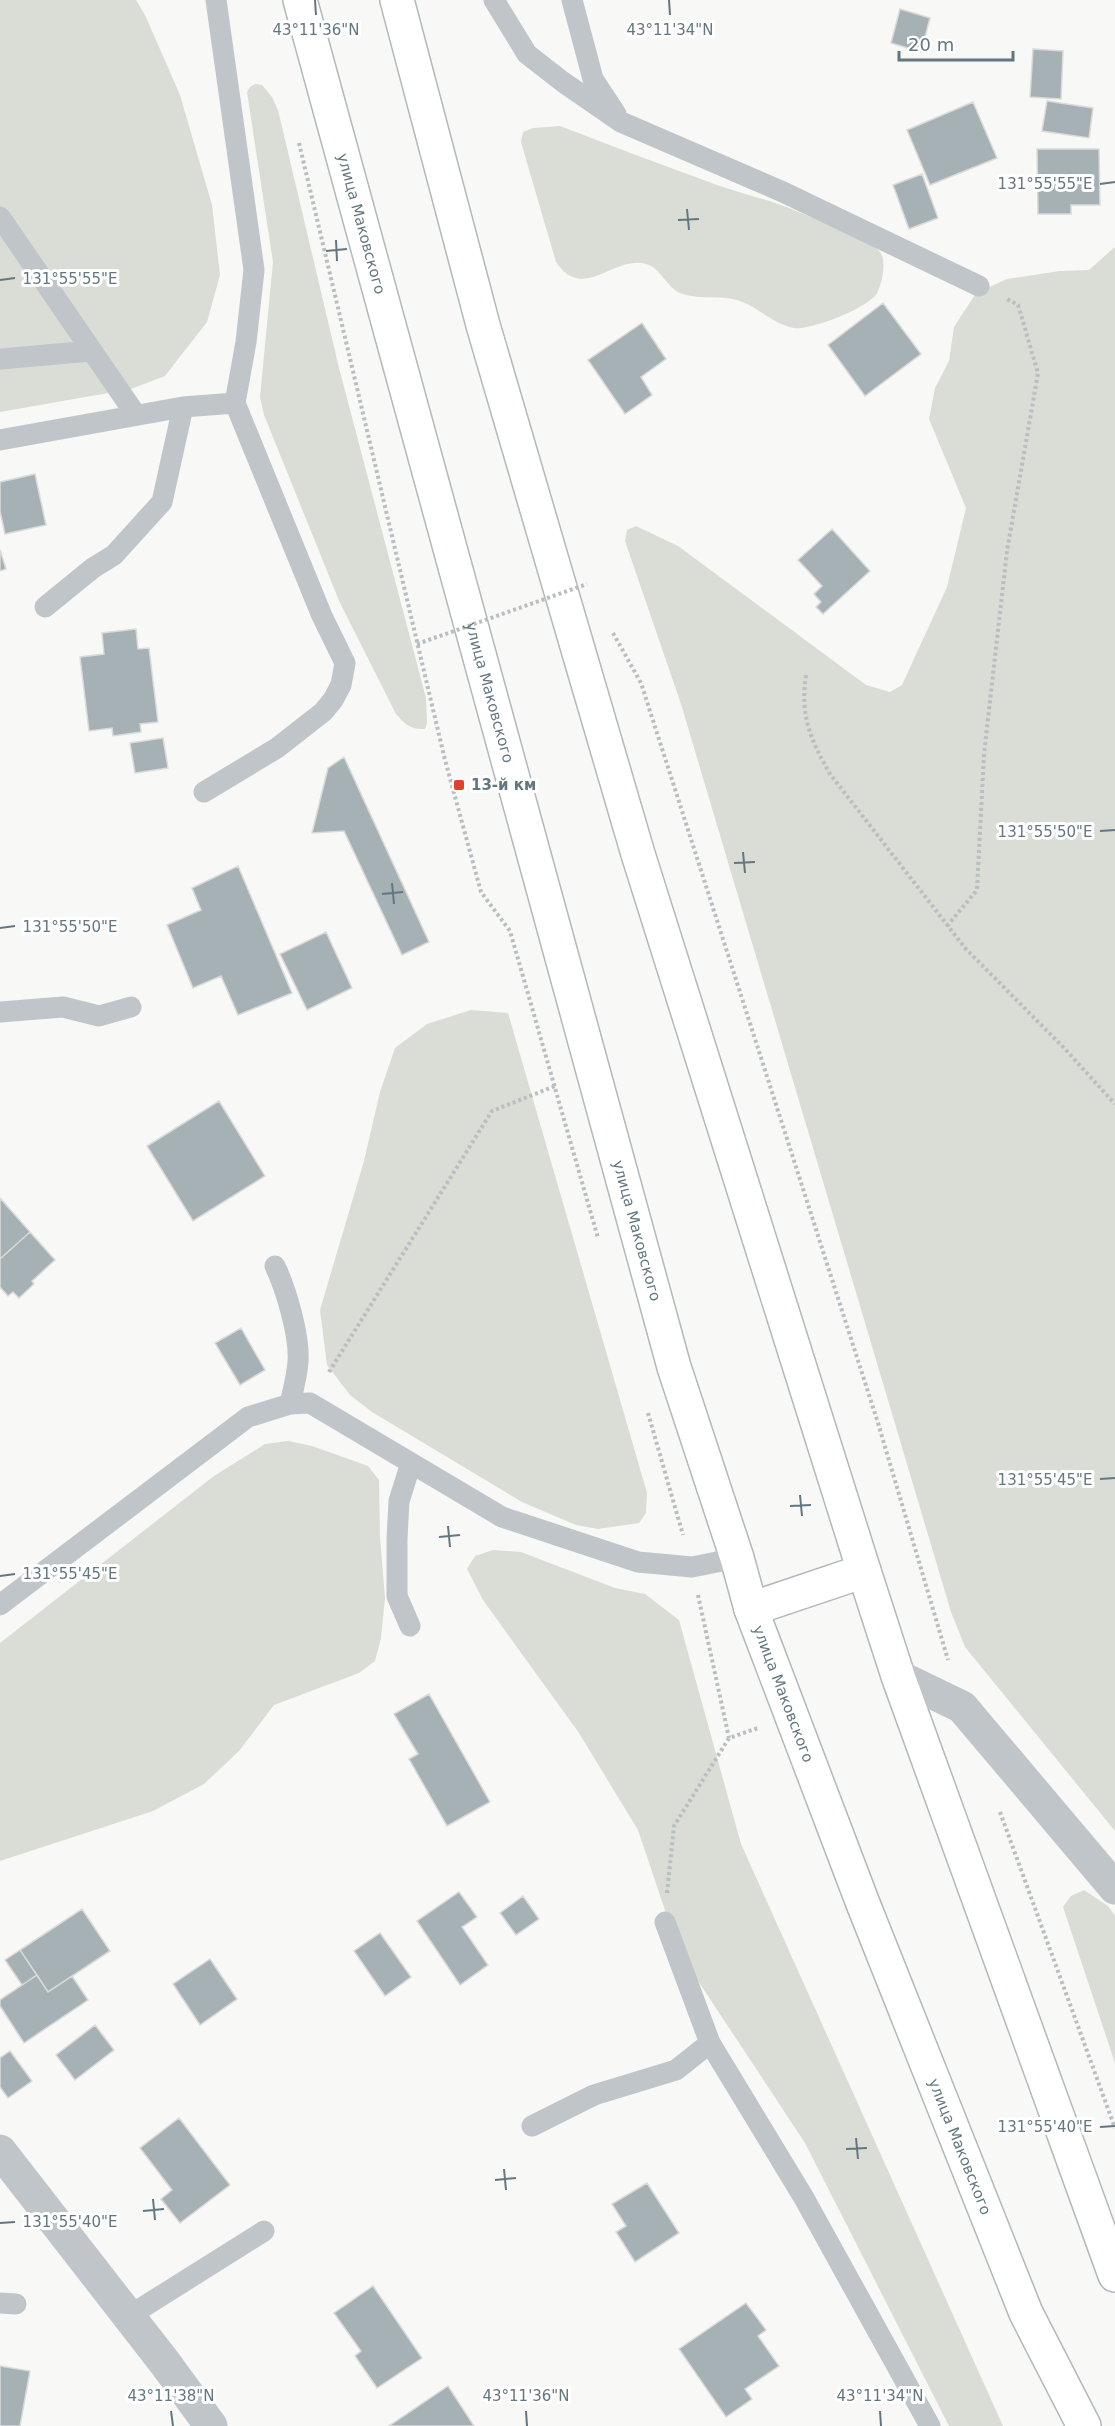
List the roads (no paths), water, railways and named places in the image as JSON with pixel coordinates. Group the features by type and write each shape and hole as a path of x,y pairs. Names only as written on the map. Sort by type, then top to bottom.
{"highway":[{"name":"улица Маковского","path":"300,0 674,1367 752,1609 862,1901 1026,2313 1084,2426"},
{"path":"397,0 483,325 635,842 864,1571 898,1676 1115,2275"},
{"path":"752,1609 864,1571"}],"street":[{"path":"898,1676 962,1707 1115,1888"},
{"path":"0,2151 129,2316 211,2426"}],"lane":[{"path":"204,792 277,748 323,712 341,685 345,663 322,616 235,403 246,342 254,270 216,0"},
{"path":"494,0 528,54 621,123 783,192 979,286"},
{"path":"572,0 593,79 621,123"},
{"path":"0,217 136,415"},
{"path":"0,359 91,351"},
{"path":"0,440 183,407 235,403"},
{"path":"45,607 93,568 114,555 162,502 183,407"},
{"path":"0,1012 63,1007 99,1016 131,1007"},
{"path":"274,1266 282,1280 293,1321 300,1404"},
{"path":"0,1605 248,1416 300,1404 411,1463 502,1516 638,1562 692,1567 737,1558"},
{"path":"410,1626 397,1596 397,1539 399,1501 411,1463"},
{"path":"665,1922 710,2043 804,2198 930,2426"},
{"path":"532,2126 594,2095 676,2070 710,2043"},
{"path":"129,2316 264,2230"}],"place":[{"name":"13-й км","path":"459,785"}]}
